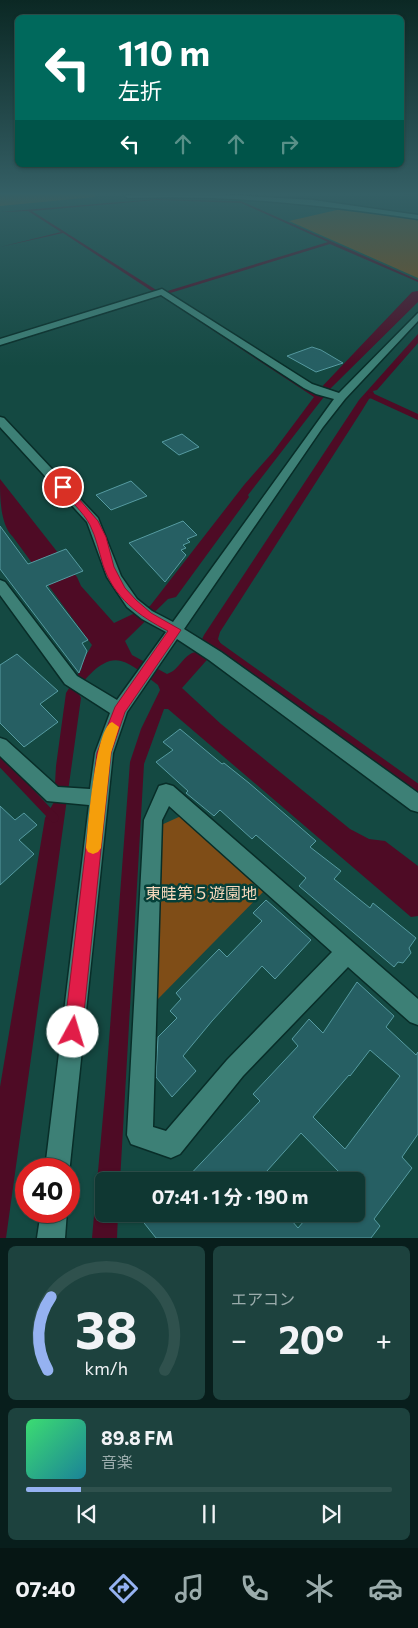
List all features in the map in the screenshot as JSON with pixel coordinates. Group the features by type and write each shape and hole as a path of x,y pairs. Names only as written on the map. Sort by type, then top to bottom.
{"street":[{"path":"0,342 161,294 323,393 341,397"},
{"path":"59,1158 104,753 119,710 341,397 418,316"},
{"path":"0,420 93,521 120,589 143,612 198,644 418,804"},
{"path":"0,585 71,680 119,710"},
{"path":"0,745 54,795 99,797"},
{"path":"347,952 235,1068 171,1145 140,1135 152,820 166,792 418,1014"},
{"path":"51,1238 53,1223"}],"green space":[{"path":"356,251 418,251 418,278"},
{"name":"東畦第５遊園地","path":"181,816 264,891 157,1000 159,826"}],"shaded area":[{"path":"90,251 95,251 161,293 299,251 308,251 167,294 316,393 412,292 418,291 418,302 330,389 248,495 249,497 176,597 168,599 125,641 132,655 167,674 188,656 196,652 204,635 359,400 418,334 418,343 377,390 373,391 375,396 369,399 220,632 218,639 221,644 182,688 221,724 350,829 369,839 385,841 418,866 418,916 411,917 168,709 164,709 144,764 121,1172 98,1172 130,762 141,729 160,690 158,685 135,668 121,661 114,660 96,669 77,690 81,698 17,1158 15,1158 15,1173 6,1238 0,1238 0,1087 45,818 54,802 56,766 66,693 82,668 81,664 92,645 5,525 0,494 0,479 77,577 81,586 114,623 150,606 244,485 273,452 314,397 161,296 0,346 0,344 158,295"},
{"path":"346,251 353,251 418,280 418,282"},
{"path":"95,1205 95,1222 118,1222 117,1238 92,1238"}],"building":[{"path":"312,347 343,363 316,372 287,356"},
{"path":"182,434 199,447 179,455 162,442"},
{"path":"131,481 147,496 111,510 96,495"},
{"path":"183,521 197,535 187,539 190,542 183,545 186,548 181,550 186,555 165,582 129,543"},
{"path":"0,526 28,564 66,549 83,571 46,586 88,640 82,643 87,651 79,673 0,569"},
{"path":"17,654 58,691 40,704 58,722 24,747 0,723 0,665"},
{"path":"180,729 222,764 224,763 249,783 316,841 310,847 341,871 334,879 370,908 373,903 416,938 409,948 411,953 403,963 398,962 394,967 299,886 306,878 256,835 252,839 220,810 214,816 186,793 188,791 156,762 173,750 163,742"},
{"path":"0,806 15,820 24,813 37,825 19,840 34,854 0,885"},
{"path":"266,900 311,940 275,979 262,966 212,1021 183,1056 196,1071 172,1097 156,1077 158,1037 177,1018 170,1011 181,999 176,993 219,949 227,957 262,921 253,913"},
{"path":"357,982 394,1016 386,1027 416,1055 418,1052 418,1134 402,1157 412,1168 374,1219 380,1226 371,1238 156,1238 143,1222 293,1222 298,1228 303,1222 365,1222 365,1172 339,1172 301,1133 266,1172 193,1172 260,1101 253,1094 298,1046 292,1039 309,1019 323,1033","holes":["370,1050 400,1076 345,1149 313,1117 350,1076"]}],"waterway":[{"path":"368,394 373,396"},
{"path":"370,395 418,417"},
{"path":"213,642 322,720"},
{"path":"320,719 418,789"},
{"path":"0,761 54,818"}],"slow traffic":[{"path":"93,848 104,753 112,727"}],"route":[{"path":"63,487 93,521 109,567 120,589 132,603 147,615 176,630 119,710 104,753 73,1032"}]}
